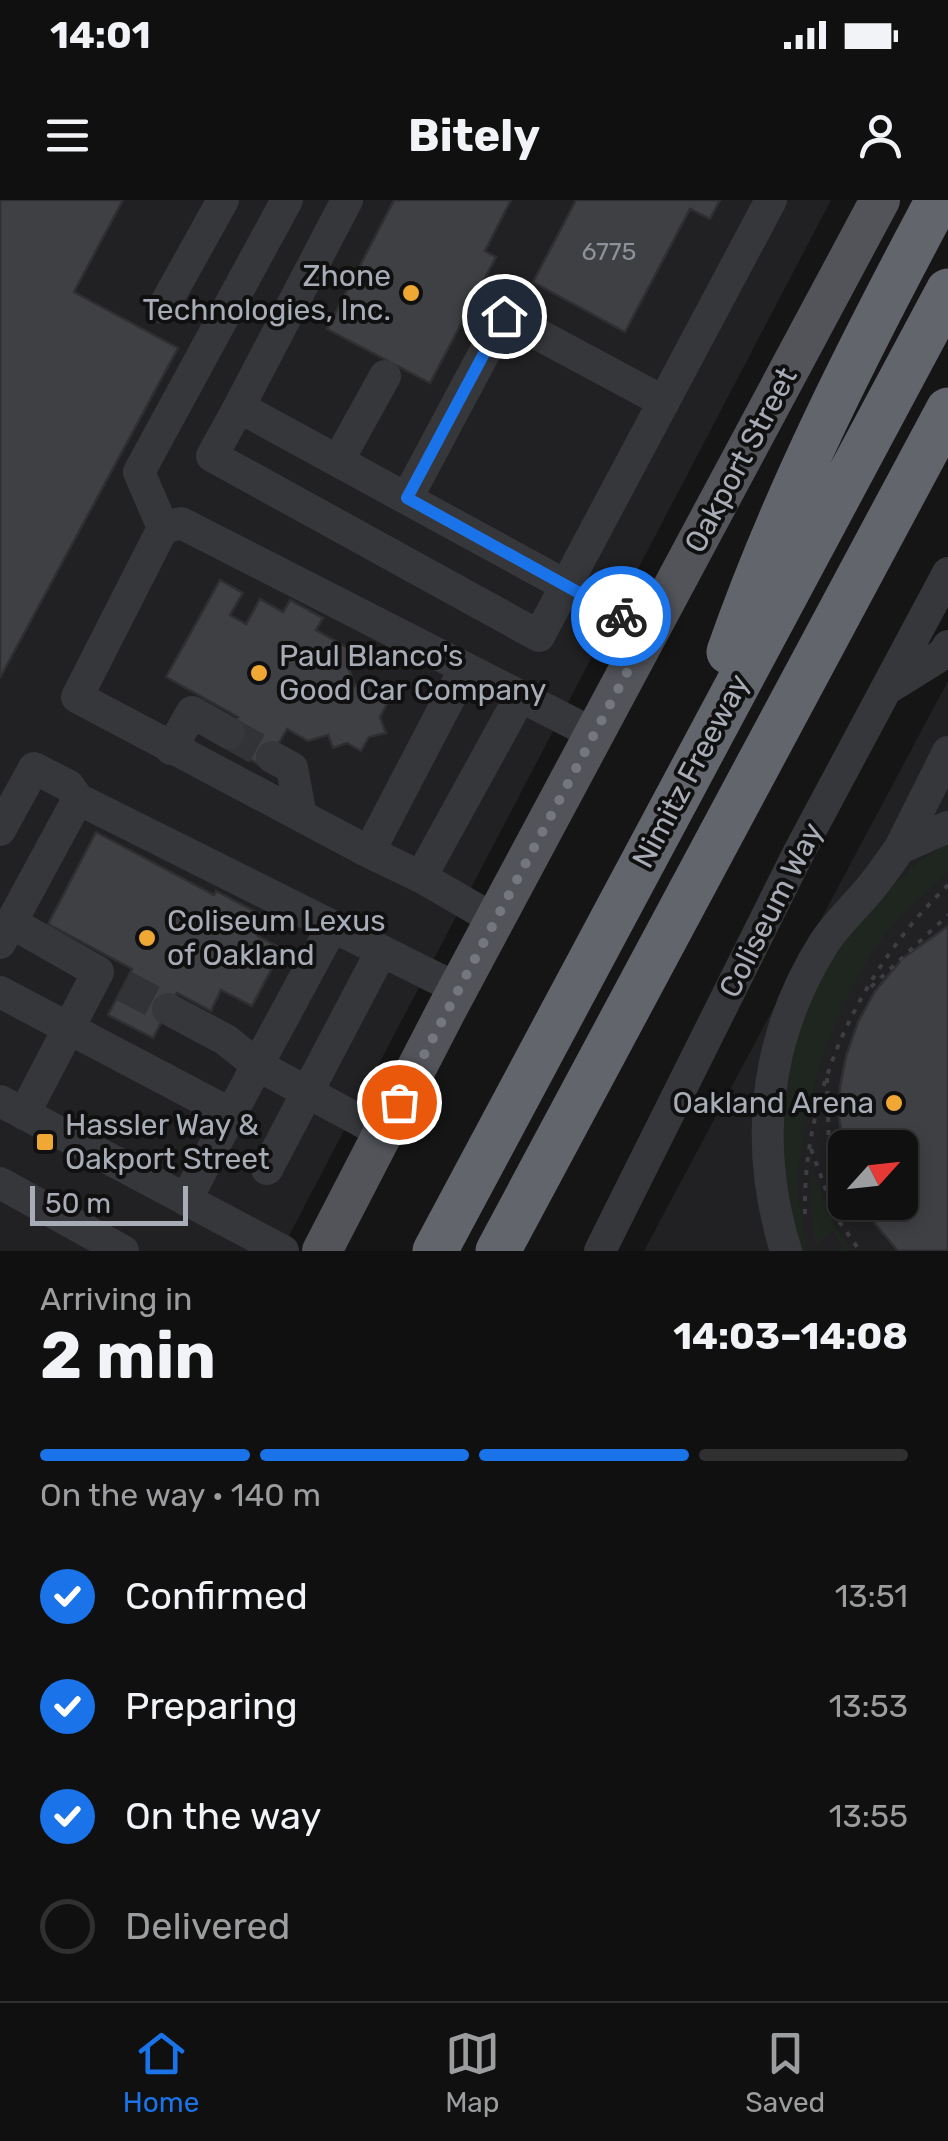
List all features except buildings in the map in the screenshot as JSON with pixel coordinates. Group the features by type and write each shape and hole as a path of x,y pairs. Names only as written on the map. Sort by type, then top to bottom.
{"highway":[{"path":"680,792 753,584 873,321 938,200"},
{"name":"Nimitz Freeway","path":"435,1251 948,291"},
{"name":"Nimitz Freeway","path":"498,1251 948,410"}],"main road":[{"name":"Oakport Street","path":"322,1251 880,200"}],"street":[{"path":"163,308 222,200"},
{"path":"163,528 139,472 287,200"},
{"path":"347,200 212,456 539,636 771,200"},
{"path":"407,498 504,316 664,402"},
{"path":"338,460 384,376"},
{"path":"239,406 649,631"},
{"path":"495,920 421,877 171,750 78,697 163,528 181,523 594,734"},
{"name":"Coliseum Way","path":"600,1251 800,850 948,573"},
{"path":"886,690 946,652"},
{"path":"369,852 465,668"},
{"path":"421,877 520,696"},
{"path":"171,750 192,712 229,732"},
{"path":"796,1240 778,1224 767,1150 773,1060 794,998 825,941 900,848 948,752"},
{"path":"272,757 292,768 301,816"},
{"path":"0,830 34,768 70,786 78,799 458,990"},
{"path":"78,799 6,933 111,978 68,1028 12,1107 282,1251"},
{"path":"900,848 948,827"},
{"path":"186,1200 332,927"},
{"path":"267,1168 382,952"},
{"path":"0,992 230,1114"},
{"path":"168,1010 226,1040 257,1065 383,1132"},
{"path":"0,1183 122,1251"}],"path":[{"path":"796,1240 818,1098 827,1076 864,993 888,952 948,885"},
{"path":"864,993 948,915"},
{"path":"827,1076 829,1130"},
{"path":"810,1148 836,1216 860,1251"}],"shaded area":[{"path":"0,200 831,200 281,1251 0,1251"},
{"path":"948,681 948,1251 644,1251"},
{"path":"948,844 948,872 883,937 851,989 826,1046 809,1107 799,1167 799,1199 808,1251 792,1251 775,1096 821,962 878,900 920,861"},
{"path":"811,1167 828,1210 828,1220 832,1220 851,1251 838,1251 843,1246 833,1231 815,1246"}],"tunnel":[{"path":"229,733 272,757"},
{"path":"124,986 168,1009"}],"way so far":[{"path":"399,1102 649,631 621,616"}],"place":[{"name":"Zhone Technologies, Inc.","path":"411,293"},
{"name":"Paul Blanco's Good Car Company","path":"259,673"},
{"name":"Coliseum Lexus of Oakland","path":"147,938"},
{"name":"Oakland Arena","path":"894,1103"},
{"name":"Hassler Way & Oakport Street","path":"45,1142"}],"route":[{"path":"504,316 407,498 621,616"}]}
